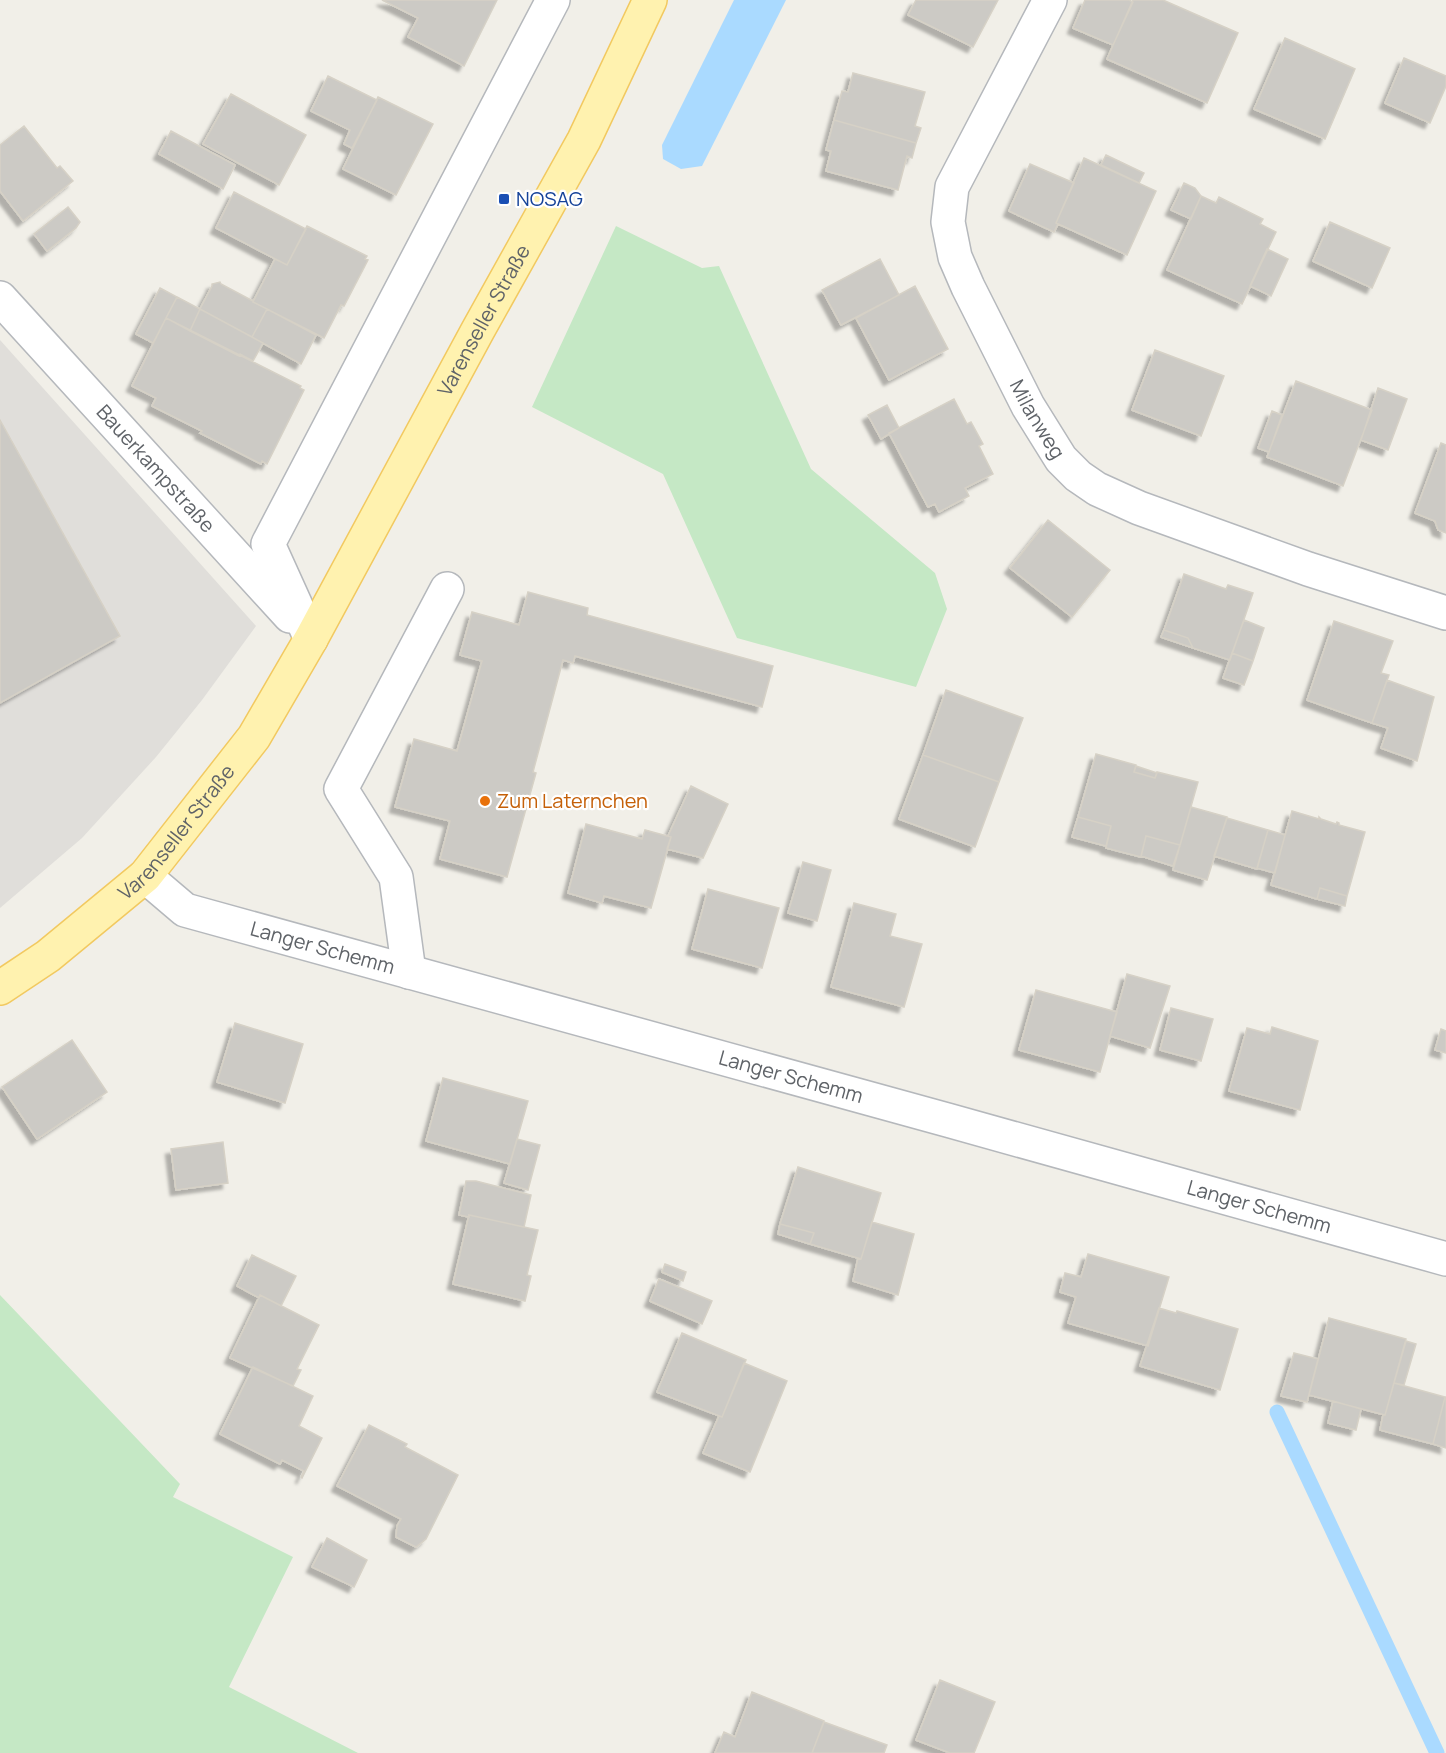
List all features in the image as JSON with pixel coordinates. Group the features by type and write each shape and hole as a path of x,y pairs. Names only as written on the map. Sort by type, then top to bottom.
{"main road":[{"name":"Varenseller Straße","path":"0,988 48,956 145,876 254,738 311,639 478,330 584,141 651,0"}],"street":[{"path":"311,639 268,544 553,0"},
{"name":"Milanweg","path":"1050,0 952,187 948,222 954,257 968,287 1028,406 1061,459 1078,476 1097,489 1139,508 1308,569 1446,613"},
{"name":"Bauerkampstraße","path":"0,298 311,639"},
{"path":"409,972 396,878 341,789 447,589"},
{"name":"Langer Schemm","path":"145,876 185,910 670,1042 1446,1259"}],"shaded area":[{"path":"0,340 256,626 202,700 156,757 82,838 0,908"}],"green space":[{"path":"616,226 702,268 719,266 811,469 935,573 947,609 916,687 737,638 663,474 532,407"},
{"path":"0,1295 180,1484 173,1497 293,1557 229,1687 358,1753 0,1753"}],"water":[{"path":"734,0 786,0 702,166 681,169 663,159 662,145"}],"building":[{"path":"382,0 497,0 464,66 408,37 418,18"},
{"path":"916,0 998,0 973,47 908,15"},
{"path":"1085,0 1129,0 1133,2 1113,45 1073,28"},
{"path":"1133,0 1163,0 1238,33 1207,103 1107,59"},
{"path":"1285,38 1355,69 1325,139 1254,109"},
{"path":"1404,58 1446,76 1446,86 1430,123 1385,103"},
{"path":"853,73 925,92 915,126 921,128 916,143 834,120 842,91 848,92"},
{"path":"328,76 377,100 352,148 344,144 350,130 311,111"},
{"path":"231,94 306,135 279,185 203,144"},
{"path":"378,97 433,124 396,195 343,169"},
{"path":"834,120 916,143 912,158 907,156 898,190 826,171 831,151 826,150"},
{"path":"24,126 57,168 60,166 73,181 23,221 0,191 0,145"},
{"path":"171,131 235,165 223,189 159,154"},
{"path":"1106,155 1144,173 1139,183 1101,165"},
{"path":"1084,158 1156,191 1127,255 1056,223"},
{"path":"1030,164 1074,183 1054,232 1009,211"},
{"path":"1184,183 1195,188 1201,196 1191,219 1171,210"},
{"path":"234,192 306,229 287,265 216,228"},
{"path":"1201,196 1216,203 1219,197 1263,219 1260,224 1276,232 1242,304 1167,270"},
{"path":"68,207 80,222 76,228 47,251 34,234"},
{"path":"1330,222 1390,248 1372,288 1313,261"},
{"path":"307,226 367,256 365,259 368,260 324,338 253,302 275,259 287,265"},
{"path":"1267,249 1288,259 1271,296 1250,286"},
{"path":"880,259 899,295 841,325 822,290"},
{"path":"220,282 267,309 252,337 200,309 212,284"},
{"path":"915,286 948,349 889,380 856,318"},
{"path":"160,288 177,297 153,343 136,334"},
{"path":"177,297 200,309 190,331 166,318"},
{"path":"200,309 263,343 253,361 190,331"},
{"path":"267,309 316,335 301,364 252,337"},
{"path":"166,318 301,386 300,388 304,390 267,464 262,461 261,464 152,406 156,398 132,386"},
{"path":"1155,350 1224,376 1201,436 1132,410"},
{"path":"1296,381 1372,410 1343,486 1267,457"},
{"path":"1378,388 1407,399 1388,450 1361,440"},
{"path":"954,399 967,424 971,422 983,444 979,446 993,474 965,488 969,496 939,512 935,504 928,507 889,433"},
{"path":"887,405 899,428 881,439 868,415"},
{"path":"1272,411 1282,415 1269,452 1258,448"},
{"path":"0,420 120,636 0,703"},
{"path":"1441,443 1446,445 1446,533 1438,530 1435,521 1415,513"},
{"path":"1048,520 1110,570 1072,617 1010,568"},
{"path":"1184,574 1226,589 1228,585 1253,593 1230,660 1193,648 1188,638 1164,630"},
{"path":"528,592 588,608 587,615 773,666 762,707 575,656 573,663 563,660 533,772 536,773 507,877 440,859 450,821 395,807 414,739 457,751 482,661 460,655 472,612 519,625"},
{"path":"1244,620 1264,628 1253,661 1232,653"},
{"path":"1334,621 1393,641 1381,673 1389,675 1372,723 1307,700"},
{"path":"1164,630 1188,638 1193,648 1161,637"},
{"path":"1232,653 1253,661 1244,685 1223,678"},
{"path":"1387,680 1434,697 1417,761 1381,748 1388,728 1372,723"},
{"path":"946,690 1023,718 999,782 923,755"},
{"path":"1096,754 1136,765 1134,772 1155,778 1157,772 1198,782 1180,845 1146,836 1141,857 1106,848 1111,826 1078,817"},
{"path":"923,755 999,782 975,847 899,819"},
{"path":"1136,766 1157,773 1155,778 1134,772"},
{"path":"691,786 728,804 703,858 667,849 671,837 668,836"},
{"path":"1191,807 1227,817 1207,880 1173,870"},
{"path":"1292,811 1319,819 1319,817 1336,824 1337,822 1339,825 1365,832 1347,896 1320,888 1317,899 1271,885"},
{"path":"1078,817 1111,826 1106,846 1072,837"},
{"path":"1227,818 1268,830 1257,869 1214,856"},
{"path":"586,824 642,839 645,830 671,837 651,908 604,896 602,903 568,893"},
{"path":"1268,830 1285,835 1275,873 1257,868"},
{"path":"1146,836 1180,845 1173,866 1141,856"},
{"path":"803,862 831,870 817,921 788,913"},
{"path":"1320,888 1347,896 1345,906 1317,899"},
{"path":"708,889 779,908 762,968 692,949"},
{"path":"854,903 896,914 890,936 922,944 904,1007 831,987"},
{"path":"1127,974 1170,986 1150,1048 1110,1036"},
{"path":"1036,990 1117,1012 1100,1072 1019,1050"},
{"path":"1171,1008 1213,1019 1201,1061 1160,1050"},
{"path":"235,1023 303,1044 285,1103 217,1082"},
{"path":"1272,1027 1318,1041 1300,1110 1229,1091 1247,1028 1270,1034"},
{"path":"1441,1029 1446,1031 1446,1053 1435,1050"},
{"path":"72,1040 107,1092 37,1139 2,1087"},
{"path":"443,1078 528,1101 510,1164 426,1141"},
{"path":"517,1139 540,1145 528,1190 504,1183"},
{"path":"223,1142 228,1183 176,1190 171,1149"},
{"path":"798,1167 881,1193 861,1259 810,1244 814,1233 780,1224"},
{"path":"466,1181 476,1181 531,1195 524,1227 469,1215 469,1217 459,1215"},
{"path":"469,1215 538,1230 527,1275 531,1276 525,1301 453,1284"},
{"path":"872,1222 914,1234 898,1295 853,1281 858,1258 861,1259"},
{"path":"780,1224 814,1233 810,1244 778,1234"},
{"path":"1088,1254 1169,1277 1148,1346 1068,1323 1076,1297 1060,1292 1065,1273 1081,1277"},
{"path":"252,1255 296,1276 281,1306 260,1295 259,1298 237,1286"},
{"path":"665,1264 686,1272 683,1281 662,1272"},
{"path":"659,1279 712,1301 702,1324 650,1301"},
{"path":"260,1295 319,1325 297,1369 301,1370 293,1386 230,1358"},
{"path":"1159,1308 1238,1329 1220,1390 1140,1366"},
{"path":"1329,1318 1406,1339 1385,1415 1309,1395"},
{"path":"682,1333 746,1360 722,1417 657,1392"},
{"path":"1406,1341 1416,1344 1404,1385 1394,1383"},
{"path":"1294,1353 1318,1359 1307,1402 1281,1396"},
{"path":"744,1363 787,1381 750,1472 703,1453 719,1416 722,1417"},
{"path":"253,1367 313,1396 299,1426 322,1438 302,1478 304,1471 282,1460 280,1464 220,1434"},
{"path":"1394,1383 1445,1397 1433,1444 1380,1430"},
{"path":"1446,1397 1446,1448 1433,1444"},
{"path":"1333,1401 1361,1409 1356,1430 1328,1423"},
{"path":"369,1425 407,1444 405,1447 458,1475 426,1539 416,1547 396,1537 397,1526 401,1519 337,1486"},
{"path":"327,1538 367,1560 354,1587 312,1567"},
{"path":"940,1680 995,1702 974,1753 950,1753 916,1740"},
{"path":"752,1692 824,1721 812,1753 715,1753 724,1732 735,1737"},
{"path":"824,1722 887,1745 884,1753 812,1753"}],"waterway":[{"path":"1277,1412 1437,1753"}],"place":[{"name":"NOSAG","path":"504,199"},
{"name":"Zum Laternchen","path":"485,801"}]}
